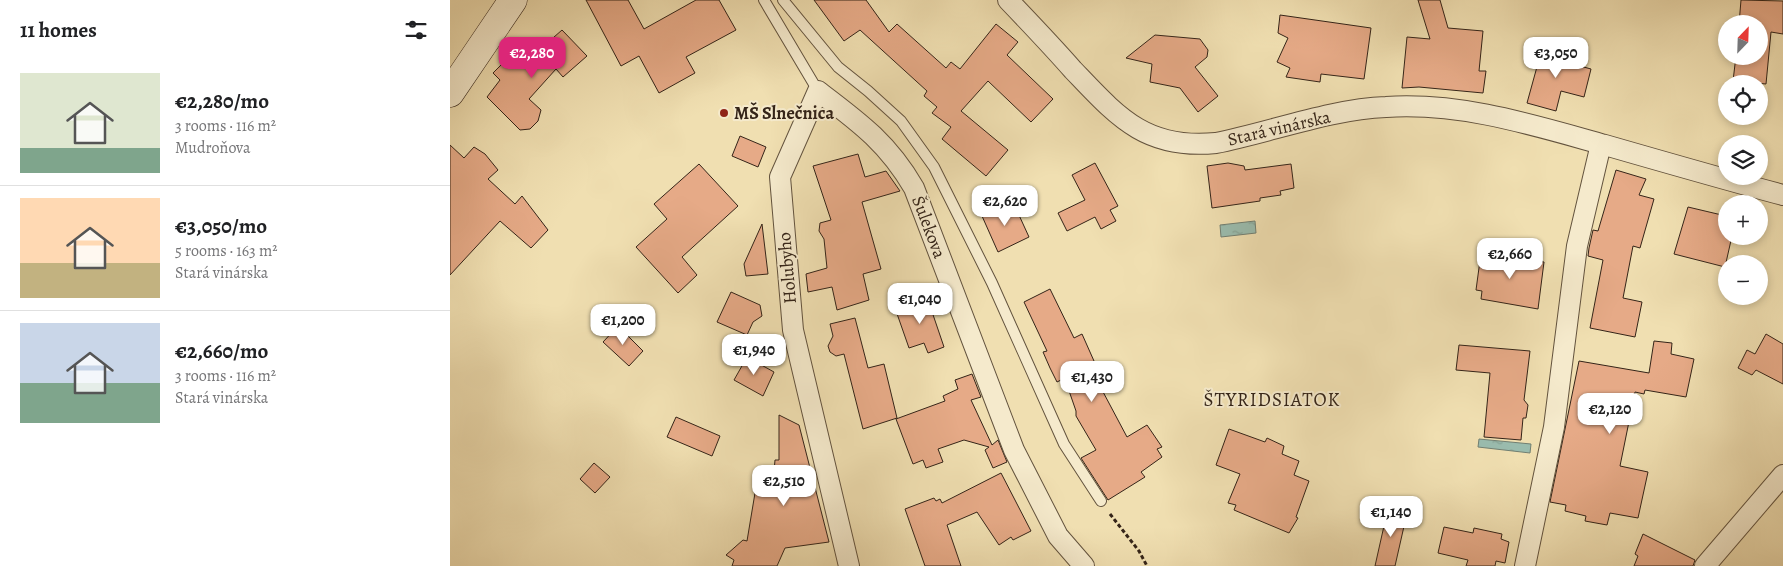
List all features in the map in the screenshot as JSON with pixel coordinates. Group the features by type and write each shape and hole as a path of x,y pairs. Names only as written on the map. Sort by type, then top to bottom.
{"street":[{"path":"450,93 513,0"},
{"name":"Stará vinárska","path":"1008,0 1115,114 1146,132 1170,140 1192,143 1216,143 1351,112 1402,106 1450,109 1504,118 1783,195"},
{"name":"Holubyho","path":"818,91 780,177 793,330 849,566"},
{"name":"Šulekova","path":"818,91 879,140 898,162 914,188 1014,450 1058,536 1084,566"},
{"path":"1524,566 1554,427 1577,246 1600,144"},
{"path":"1705,566 1783,475"}],"lane":[{"name":"Šulekova","path":"764,0 818,91"},
{"path":"783,0 838,67 868,90 901,121 934,167 992,282 1064,444 1101,501"}],"path":[{"path":"1101,501 1139,551 1147,566"}],"water":[{"path":"1255,221 1256,233 1221,237 1220,225"},
{"path":"1479,439 1531,444 1530,453 1478,447"}],"building":[{"path":"586,0 628,0 644,29 696,0 719,0 736,30 686,57 695,73 659,93 639,56 621,66"},
{"path":"814,0 866,0 889,32 897,24 946,68 951,62 960,69 996,24 1018,42 1007,55 1053,99 1031,122 988,81 961,111 1008,150 986,176 942,139 951,127 932,113 937,107 924,96 927,91 860,30 844,41"},
{"path":"1418,0 1440,0 1448,28 1483,31 1479,71 1486,71 1483,93 1419,87 1402,88 1407,37 1430,39"},
{"path":"1741,0 1783,1 1783,34 1771,32 1768,63 1768,15 1740,15"},
{"path":"1280,15 1371,28 1364,79 1321,74 1320,82 1286,77 1290,68 1277,62 1288,38 1278,33"},
{"path":"562,30 587,56 563,77 556,69 529,99 541,110 538,121 530,129 520,130 487,97 500,80 493,73 509,57 520,67"},
{"path":"1155,35 1200,39 1208,50 1207,57 1195,67 1218,96 1198,112 1180,88 1150,82 1152,64 1126,58"},
{"path":"1543,45 1565,51 1562,61 1591,69 1584,97 1561,91 1556,111 1527,103"},
{"path":"1735,65 1768,65 1767,75 1734,75"},
{"path":"740,136 766,147 758,167 732,156"},
{"path":"450,145 464,158 474,147 485,154 498,170 488,179 515,204 522,196 548,230 531,248 500,221 450,275"},
{"path":"858,154 865,177 886,171 900,191 862,202 881,269 863,274 869,300 837,310 832,287 808,292 806,274 827,268 824,239 819,231 820,223 831,220 813,166"},
{"path":"1095,163 1118,206 1110,210 1116,221 1101,229 1095,217 1067,231 1058,213 1085,200 1072,175"},
{"path":"1228,163 1244,166 1245,170 1291,164 1294,188 1280,191 1281,195 1260,198 1260,201 1212,208 1207,166"},
{"path":"699,164 738,206 682,257 697,275 678,293 636,247 667,219 654,204"},
{"path":"1616,170 1646,179 1639,195 1654,199 1640,248 1633,246 1623,298 1642,302 1635,337 1590,328 1603,260 1588,256 1589,248 1593,230 1598,231"},
{"path":"1013,202 1029,237 998,252 982,216"},
{"path":"1688,207 1718,214 1718,245 1730,245 1728,255 1718,255 1718,265 1674,254"},
{"path":"762,224 768,274 746,276 744,264"},
{"path":"1481,253 1544,262 1538,309 1481,299 1482,291 1476,290"},
{"path":"1050,289 1074,338 1082,334 1098,370 1093,373 1127,437 1147,425 1162,447 1157,449 1162,457 1141,472 1145,477 1108,500 1081,458 1096,450 1076,416 1067,385 1064,386 1061,380 1057,382 1050,368 1043,352 1047,351 1024,302"},
{"path":"731,292 760,305 762,316 753,322 747,335 717,322"},
{"path":"927,297 944,347 928,353 924,343 909,348 895,308"},
{"path":"855,318 868,368 884,364 897,418 863,429 844,354 836,356 830,352 828,346 833,336 830,324"},
{"path":"618,326 643,351 629,366 603,342"},
{"path":"1766,334 1783,344 1783,384 1756,370 1752,375 1738,368 1747,350 1755,354"},
{"path":"1654,341 1672,343 1671,354 1694,359 1686,397 1645,390 1644,394 1635,392 1620,466 1648,472 1638,518 1610,513 1607,525 1585,521 1586,516 1565,511 1566,505 1550,502 1579,361 1649,373"},
{"path":"1459,345 1530,351 1524,400 1528,405 1526,418 1523,418 1521,440 1484,437 1490,373 1456,370"},
{"path":"747,357 774,372 763,396 734,380"},
{"path":"972,374 981,397 971,400 992,445 998,440 1007,462 993,468 985,450 989,447 964,440 938,449 943,462 926,468 923,460 913,464 896,419 945,401 943,396 958,389 955,380"},
{"path":"779,415 799,425 829,542 785,548 777,566 732,566 734,560 726,555 743,540 747,541 755,493 772,495 775,460 779,460"},
{"path":"676,417 720,436 712,456 667,437"},
{"path":"1229,429 1265,442 1267,438 1284,446 1282,454 1299,461 1294,475 1309,481 1296,517 1298,518 1289,533 1234,510 1236,505 1228,503 1240,474 1216,465"},
{"path":"594,463 610,477 595,493 580,479"},
{"path":"1001,473 1031,531 1013,540 1011,537 999,545 977,512 947,525 961,566 925,566 905,509 934,498 936,501 940,499 942,503"},
{"path":"1388,508 1407,513 1395,566 1375,566"},
{"path":"1444,527 1473,533 1474,528 1502,534 1501,539 1509,542 1505,563 1496,561 1495,566 1466,566 1468,560 1438,553"},
{"path":"1643,534 1695,560 1693,566 1634,566 1638,556 1635,554"}],"place":[{"name":"MŠ Slnečnica","path":"724,113"}],"district":[{"name":"ŠTYRIDSIATOK","path":"1272,399"}]}
